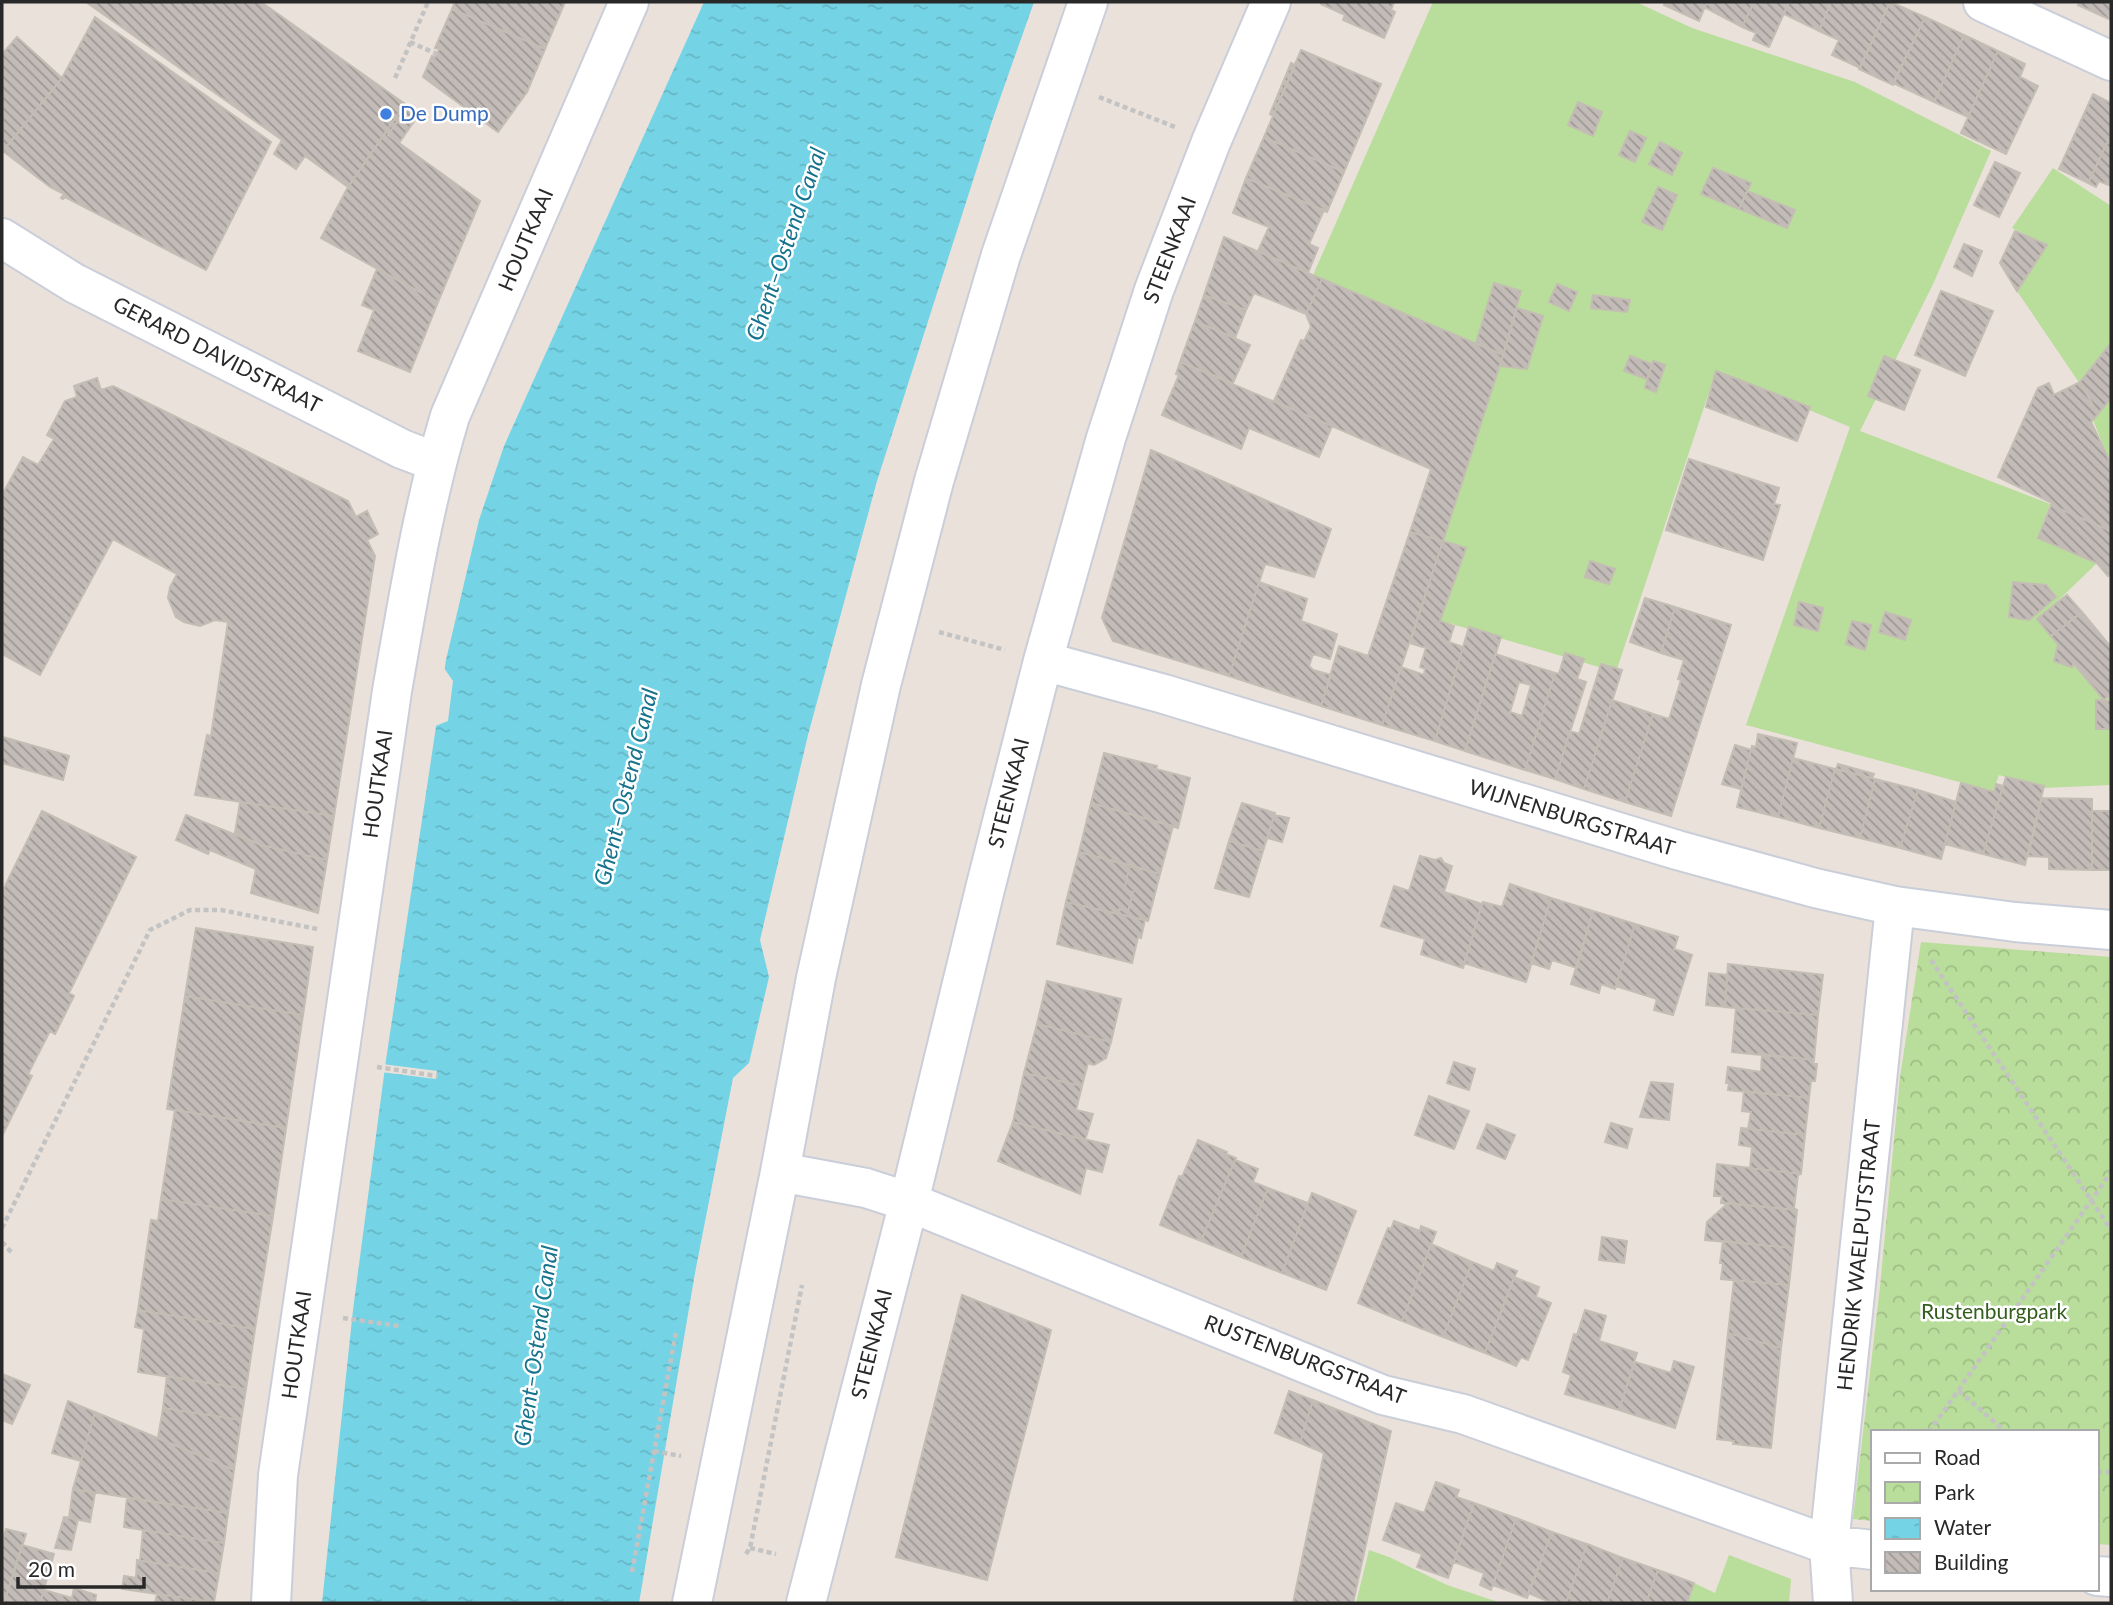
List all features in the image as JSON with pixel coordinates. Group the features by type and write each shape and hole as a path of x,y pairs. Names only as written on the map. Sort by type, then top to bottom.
{"street":[{"name":"HOUTKAAI","path":"271,1603 278,1475 392,691 414,564 436,462 450,416 629,2"},
{"path":"692,1603 780,1172 816,978 881,685 934,481 1001,255 1088,2"},
{"name":"STEENKAAI","path":"806,1603 1043,661 1106,438 1154,290 1211,142 1271,2"},
{"path":"1983,2 2111,61"},
{"name":"GERARD DAVIDSTRAAT","path":"2,238 74,283 402,449 436,462"},
{"name":"WIJNENBURGSTRAAT","path":"1043,661 1177,698 1677,850 1815,888 1895,906 2015,922 2111,930"},
{"name":"HENDRIK WAELPUTSTRAAT","path":"1833,1603 1829,1545 1895,906"},
{"name":"RUSTENBURGSTRAAT","path":"780,1172 866,1188 909,1202 1383,1395 1463,1414 1829,1545 1871,1550"}],"path":[{"path":"395,78 428,2"},
{"path":"410,42 437,54"},
{"path":"1094,110 1103,85"},
{"path":"1098,96 1211,142"},
{"path":"943,620 939,632 1043,661"},
{"path":"1895,906 2111,1230"},
{"path":"2,1228 149,930 190,910 221,910 356,937"},
{"path":"375,1067 438,1076"},
{"path":"1930,1430 2111,1172"},
{"path":"2,1242 13,1254"},
{"path":"750,1548 802,1284"},
{"path":"337,1317 399,1326"},
{"path":"632,1572 676,1332"},
{"path":"1959,1391 2004,1430"},
{"path":"654,1451 665,1453"}],"green space":[{"path":"1433,2 1636,2 1692,28 1855,82 1991,151 1934,282 1860,431 2050,504 2038,536 2097,563 2038,620 2105,700 2111,695 2111,785 2043,788 1999,775 1993,791 1746,725 1850,427 1716,371 1616,672 1438,620 1454,569 1429,556 1491,358 1310,282"},
{"path":"2053,168 2111,206 2111,466 2078,381 2017,291 2047,245 2012,228"},
{"name":"Rustenburgpark","path":"1921,942 2111,957 2111,1545 2099,1544 2099,1430 1871,1430 1871,1521 1853,1519 1880,1287 1900,1077"},
{"path":"1369,1550 1447,1585 1501,1603 1356,1603"},
{"path":"1729,1555 1791,1579 1789,1603 1687,1603 1694,1583 1715,1593"}],"water":[{"name":"Ghent–Ostend Canal","path":"704,2 1034,2 992,121 877,481 808,735 760,940 769,977 749,1063 733,1078 695,1273 639,1603 322,1603 353,1310 386,1060 446,660 479,520 504,446"}],"pier":[{"path":"442,665 453,681 448,721 433,727"},
{"path":"382,1064 437,1071 436,1079 381,1072"}],"building":[{"path":"86,2 261,2 405,104 348,187 305,156 296,169 274,154 282,140"},
{"path":"455,2 565,2 545,49 452,9"},
{"path":"1394,2 1391,10 1395,12 1384,38 1343,20 1345,15 1321,4"},
{"path":"1665,2 1707,2 1699,21 1664,5"},
{"path":"1707,2 1754,2 1742,27 1704,7"},
{"path":"1754,2 1789,2 1769,47 1753,40 1756,33 1742,27"},
{"path":"1789,2 1831,2 1819,31 1784,14"},
{"path":"1831,2 1890,2 1860,68 1832,55 1839,40 1819,31"},
{"path":"1890,2 1925,17 1893,85 1859,69"},
{"path":"2080,2 2111,2 2111,20 2078,5"},
{"path":"452,9 545,49 527,92 498,132 423,77 432,56 437,54 439,49 435,48"},
{"path":"95,17 271,142 206,270 65,197 61,198 64,194 50,187 3,151 62,78"},
{"path":"1925,17 1964,35 1934,102 1893,83"},
{"path":"1964,35 1998,51 1968,117 1934,102"},
{"path":"17,37 62,78 3,151 2,54"},
{"path":"1301,50 1381,84 1344,172 1264,137"},
{"path":"1998,51 2025,64 2020,77 2038,86 2006,154 1961,133"},
{"path":"1291,63 1295,65 1273,116 1270,114"},
{"path":"2093,94 2111,103 2111,135 2088,183 2059,169"},
{"path":"1578,102 1602,112 1593,136 1568,125"},
{"path":"405,104 423,117 421,119 406,109 388,135 480,201 438,302 321,238 348,187"},
{"path":"406,109 417,117 399,143 388,135"},
{"path":"1630,131 1646,138 1635,162 1619,155"},
{"path":"2111,135 2111,186 2099,181 2096,187 2088,183"},
{"path":"1264,137 1344,172 1327,212 1246,178"},
{"path":"1660,142 1682,153 1672,175 1649,164"},
{"path":"1995,162 2020,173 1999,217 1974,205"},
{"path":"1713,168 1751,183 1739,209 1701,194"},
{"path":"1246,178 1324,210 1309,244 1318,248 1308,273 1258,251 1269,227 1233,213"},
{"path":"1658,187 1677,195 1662,230 1642,222"},
{"path":"1747,191 1795,210 1787,228 1739,209"},
{"path":"2015,231 2047,245 2017,291 2000,263"},
{"path":"1224,237 1322,279 1306,314 1254,293 1246,310 1204,295"},
{"path":"1964,244 1982,251 1972,276 1954,267"},
{"path":"377,269 438,302 410,372 358,351 374,310 362,305"},
{"path":"1322,279 1503,355 1443,541 1410,532 1431,469 1274,401 1301,340 1304,341 1311,327 1306,314"},
{"path":"1494,283 1521,291 1503,355 1476,343"},
{"path":"1557,284 1577,292 1569,311 1549,302"},
{"path":"1941,291 1993,311 1965,376 1915,355"},
{"path":"1204,295 1246,310 1235,338 1195,321"},
{"path":"1593,295 1630,300 1627,312 1591,308"},
{"path":"1517,308 1543,316 1527,369 1500,366"},
{"path":"1195,321 1250,345 1233,383 1180,362"},
{"path":"2111,343 2111,398 2098,414 2080,382"},
{"path":"1630,356 1652,364 1647,379 1624,371"},
{"path":"1884,356 1920,370 1904,410 1868,396"},
{"path":"1653,361 1665,365 1656,392 1645,388"},
{"path":"1180,362 1332,426 1319,457 1249,428 1241,449 1162,415 1179,375 1176,374"},
{"path":"1716,371 1810,407 1797,441 1706,407"},
{"path":"97,378 101,390 113,386 348,501 356,517 367,511 378,534 367,540 375,556 334,816 195,795 207,735 211,736 228,622 215,620 200,626 176,617 168,598 177,574 113,539 40,675 2,654 2,495 23,457 38,465 54,439 47,435 65,401 77,397 74,386"},
{"path":"2080,382 2098,414 2091,422 2111,464 2111,531 2051,505 2052,503 1998,477 2038,388 2049,383 2054,395"},
{"path":"1151,450 1331,529 1314,577 1265,564 1229,676 1113,641 1102,618"},
{"path":"1689,459 1779,488 1774,504 1780,505 1763,560 1666,530"},
{"path":"2051,505 2111,531 2111,573 2108,576 2097,563 2038,538"},
{"path":"1410,532 1443,541 1382,725 1321,706 1339,646 1368,656"},
{"path":"1443,541 1466,548 1440,621 1454,626 1449,642 1463,647 1435,741 1382,725 1401,667 1424,675 1425,669 1420,667 1426,648 1410,643"},
{"path":"1590,561 1615,569 1609,584 1585,577"},
{"path":"1259,582 1307,599 1301,621 1337,634 1330,659 1313,654 1309,666 1313,670 1331,675 1321,706 1229,676"},
{"path":"2013,582 2046,585 2056,597 2029,620 2009,617"},
{"path":"2067,595 2082,612 2051,636 2037,619"},
{"path":"1645,598 1675,607 1661,653 1630,642"},
{"path":"1799,602 1823,608 1818,631 1794,625"},
{"path":"1675,607 1731,625 1671,816 1625,802 1653,714 1669,719 1681,680 1678,679 1684,660 1661,653"},
{"path":"1885,612 1911,620 1905,640 1879,632"},
{"path":"2082,612 2111,647 2111,694 2104,700 2051,636"},
{"path":"1852,621 1871,625 1865,650 1846,644"},
{"path":"1469,627 1501,637 1465,751 1435,741"},
{"path":"2058,645 2074,663 2072,667 2054,661"},
{"path":"1565,653 1584,659 1577,679 1586,682 1555,779 1525,770 1555,673 1559,674"},
{"path":"1495,654 1555,673 1525,770 1465,751","holes":["1519,682 1531,685 1522,716 1510,712"]},
{"path":"1601,664 1622,670 1584,789 1555,779 1570,731 1579,734"},
{"path":"1612,700 1653,714 1625,802 1584,789"},
{"path":"2096,700 2111,701 2111,729 2096,729"},
{"path":"1758,734 1797,743 1778,817 1737,807 1752,746 1756,747"},
{"path":"3,737 69,756 63,780 2,763"},
{"path":"1735,745 1751,750 1741,789 1722,784"},
{"path":"1104,753 1157,766 1156,769 1190,778 1178,828 1091,803"},
{"path":"1793,758 1835,769 1819,828 1778,817"},
{"path":"1838,764 1874,774 1872,778 1836,769"},
{"path":"1835,769 1875,779 1860,838 1819,828"},
{"path":"2006,777 2044,786 2025,865 1983,854"},
{"path":"1875,779 1918,790 1900,848 1860,838"},
{"path":"1961,783 1994,792 1996,784 2003,786 1983,854 1945,844"},
{"path":"1918,790 1956,802 1941,859 1900,848"},
{"path":"2042,798 2092,799 2092,870 2049,869 2049,857 2028,856"},
{"path":"240,802 334,816 327,860 261,845 235,833"},
{"path":"1091,803 1173,826 1160,874 1079,852"},
{"path":"1242,803 1275,813 1263,851 1229,841"},
{"path":"42,811 136,857 69,993 74,996 55,1034 50,1031 28,1074 32,1076 2,1136 2,892"},
{"path":"2092,811 2111,811 2111,870 2092,870"},
{"path":"186,815 261,845 327,860 318,913 251,893 256,869 210,850 208,854 176,840"},
{"path":"1274,815 1289,818 1282,842 1267,838"},
{"path":"1229,841 1263,851 1249,897 1215,888"},
{"path":"1079,852 1130,865 1124,890 1133,892 1128,912 1119,909 1118,914 1066,902"},
{"path":"1420,856 1435,860 1441,858 1444,863 1452,866 1444,892 1482,904 1463,968 1421,954 1425,939 1381,926 1394,886 1409,891"},
{"path":"1130,865 1160,874 1148,921 1118,914 1119,909 1128,912 1133,892 1124,890"},
{"path":"1510,884 1551,898 1526,982 1464,963 1483,902 1502,907"},
{"path":"1551,898 1593,911 1577,968 1552,960 1549,969 1531,963"},
{"path":"1066,902 1145,920 1132,963 1057,944"},
{"path":"1593,911 1635,924 1615,989 1601,984 1599,993 1571,984"},
{"path":"1635,924 1678,937 1674,949 1692,955 1673,1015 1654,1010 1657,999 1616,986"},
{"path":"196,928 313,947 303,1015 185,996"},
{"path":"1728,964 1823,975 1818,1015 1725,1007"},
{"path":"1709,973 1727,975 1725,1007 1706,1005"},
{"path":"1047,981 1121,999 1111,1042 1037,1024"},
{"path":"185,996 303,1015 286,1128 167,1109"},
{"path":"1736,1008 1818,1015 1814,1060 1732,1052"},
{"path":"1037,1024 1111,1042 1106,1058 1094,1065 1088,1063 1082,1086 1024,1073"},
{"path":"1762,1054 1814,1060 1813,1064 1817,1064 1815,1081 1811,1081 1809,1098 1728,1090 1728,1067 1761,1072"},
{"path":"1454,1062 1475,1069 1469,1090 1447,1083"},
{"path":"1024,1073 1082,1086 1076,1110 1093,1114 1085,1140 1013,1122"},
{"path":"1651,1082 1673,1084 1669,1120 1640,1117"},
{"path":"1744,1091 1809,1098 1805,1135 1748,1129 1751,1112 1742,1111"},
{"path":"1429,1096 1469,1111 1454,1149 1415,1135"},
{"path":"175,1110 286,1128 273,1216 161,1199"},
{"path":"1013,1122 1109,1145 1102,1172 1086,1168 1080,1194 998,1161"},
{"path":"1611,1123 1632,1129 1627,1148 1605,1142"},
{"path":"1487,1124 1515,1135 1505,1159 1477,1148"},
{"path":"1741,1128 1805,1135 1801,1174 1750,1168 1752,1147 1739,1145"},
{"path":"1198,1140 1236,1158 1201,1241 1160,1225 1179,1176 1182,1177"},
{"path":"1235,1160 1258,1169 1253,1182 1268,1188 1241,1257 1201,1241"},
{"path":"1717,1164 1801,1174 1798,1175 1794,1208 1797,1210 1721,1203 1722,1196 1714,1196"},
{"path":"1268,1188 1308,1203 1282,1273 1241,1257"},
{"path":"1312,1193 1356,1211 1326,1290 1282,1273"},
{"path":"161,1199 273,1216 255,1329 138,1310 151,1220 158,1221"},
{"path":"1728,1203 1797,1210 1793,1248 1705,1240 1707,1222"},
{"path":"1394,1221 1420,1231 1421,1226 1436,1232 1402,1321 1358,1303 1388,1228 1391,1229"},
{"path":"1602,1237 1627,1241 1624,1263 1599,1260"},
{"path":"1723,1241 1793,1248 1789,1285 1721,1279"},
{"path":"1431,1244 1472,1262 1443,1337 1402,1321"},
{"path":"1472,1262 1494,1271 1497,1263 1517,1271 1485,1353 1443,1337"},
{"path":"1514,1277 1539,1287 1536,1297 1551,1303 1528,1360 1521,1357 1516,1366 1485,1353"},
{"path":"1734,1280 1789,1285 1781,1348 1728,1333"},
{"path":"962,1295 1051,1330 987,1580 896,1557"},
{"path":"138,1310 255,1329 246,1389 138,1372 144,1329 135,1327"},
{"path":"1585,1310 1606,1316 1599,1341 1637,1353 1619,1410 1565,1394 1571,1375 1563,1372 1574,1334 1577,1335"},
{"path":"1728,1333 1781,1348 1771,1448 1733,1444 1734,1441 1717,1439"},
{"path":"1674,1361 1694,1367 1675,1428 1619,1410 1635,1362 1671,1373"},
{"path":"2,1374 30,1385 12,1424 2,1420"},
{"path":"167,1376 246,1389 241,1420 163,1408"},
{"path":"1289,1391 1313,1400 1300,1443 1275,1433"},
{"path":"1313,1400 1391,1431 1353,1603 1293,1603 1324,1453 1300,1443"},
{"path":"68,1401 95,1412 81,1461 52,1453"},
{"path":"163,1408 241,1420 234,1470 158,1438"},
{"path":"95,1412 234,1470 228,1513 73,1489"},
{"path":"1436,1482 1459,1490 1456,1497 1474,1503 1448,1578 1417,1567 1422,1554 1383,1540 1396,1503 1424,1513"},
{"path":"73,1489 95,1493 90,1522 69,1518"},
{"path":"127,1498 228,1513 224,1543 124,1527"},
{"path":"1474,1503 1516,1518 1491,1590 1480,1585 1484,1573 1454,1562"},
{"path":"64,1517 78,1519 71,1550 55,1548"},
{"path":"1516,1518 1552,1532 1527,1598 1493,1585"},
{"path":"6,1529 26,1534 2,1603 2,1543"},
{"path":"143,1530 224,1543 219,1573 140,1561"},
{"path":"1552,1532 1587,1544 1566,1603 1552,1603 1528,1593"},
{"path":"1587,1544 1623,1558 1607,1603 1566,1603"},
{"path":"22,1545 54,1554 40,1603 4,1603"},
{"path":"1623,1558 1658,1570 1646,1603 1607,1603"},
{"path":"137,1560 219,1573 214,1602 122,1589 124,1576 136,1578"},
{"path":"1658,1570 1694,1583 1687,1603 1646,1603"},
{"path":"74,1588 96,1595 95,1603 40,1603 44,1590 72,1598"},
{"path":"157,1594 214,1602 155,1603"}],"place":[{"name":"De Dump","path":"386,114"}]}
